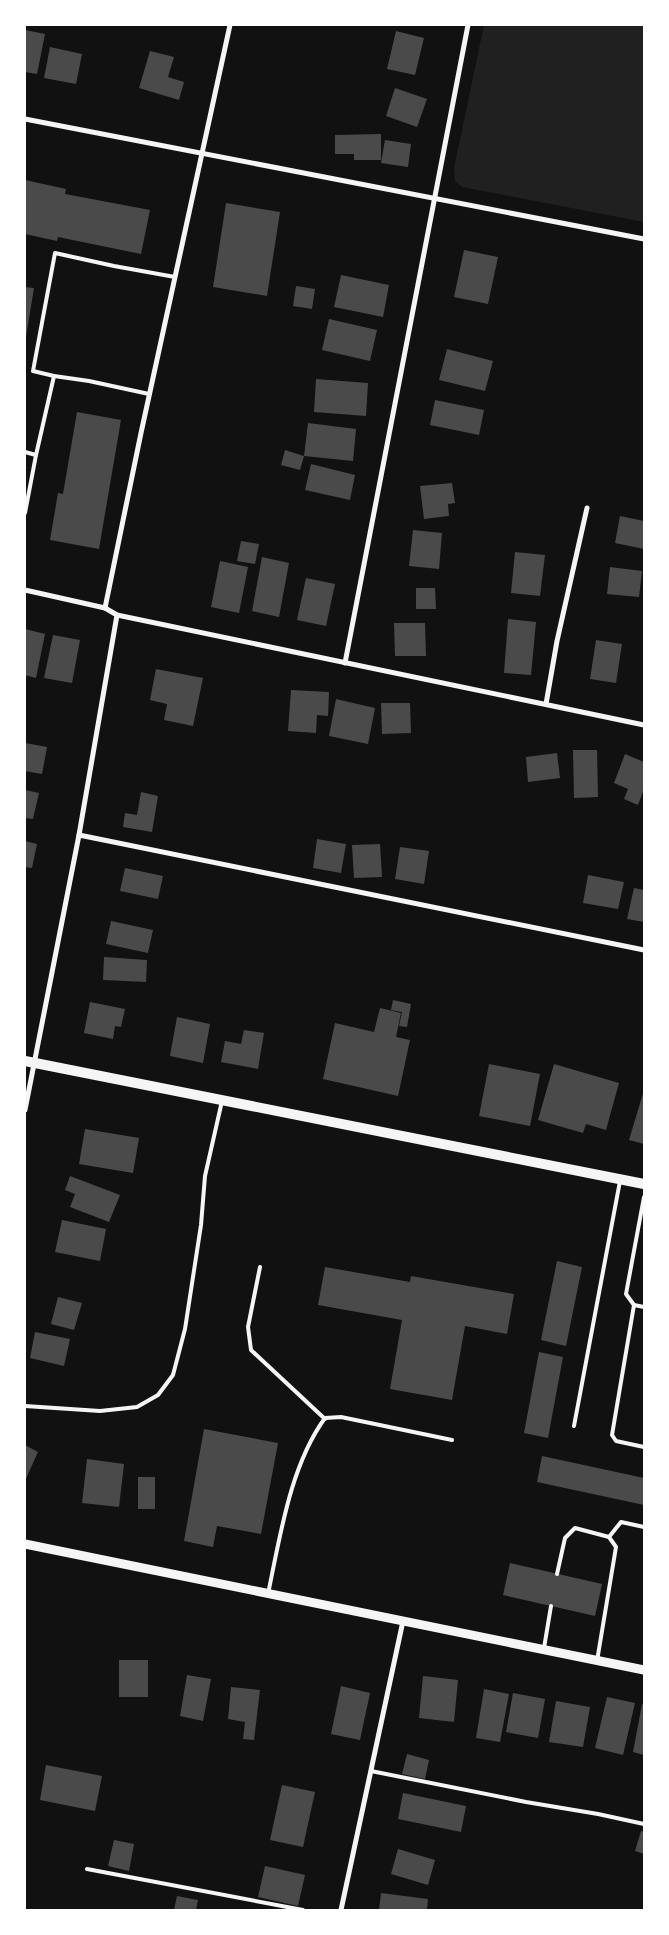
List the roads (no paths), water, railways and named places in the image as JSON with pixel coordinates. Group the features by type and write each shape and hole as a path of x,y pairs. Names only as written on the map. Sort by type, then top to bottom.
{"main road":[{"path":"30,1062 644,1184"}],"street":[{"path":"105,608 149,394 230,25"},
{"path":"345,663 468,25"},
{"path":"25,119 644,239"},
{"path":"546,704 587,508"},
{"path":"25,590 105,608 117,615 644,725"},
{"path":"25,1110 30,1062 79,835 117,615"},
{"path":"79,835 644,950"},
{"path":"25,1544 644,1670"},
{"path":"341,1910 403,1621"}],"lane":[{"path":"149,394 32,371 55,253 114,266 175,276"},
{"path":"25,513 54,376"},
{"path":"25,452 36,455"},
{"path":"25,1406 100,1411 137,1407 158,1395 172,1375 185,1328 201,1225 205,1176 222,1101"},
{"path":"574,1426 620,1179"},
{"path":"644,1197 626,1294 634,1305 644,1307"},
{"path":"260,1267 248,1327 251,1350 325,1419"},
{"path":"634,1305 612,1435 616,1441 644,1447"},
{"path":"268,1594 290,1492 314,1435 325,1419 341,1417 452,1440"},
{"path":"609,1536 621,1522 644,1527"},
{"path":"557,1574 565,1538 575,1528 609,1536 616,1547 596,1661"},
{"path":"544,1650 551,1606"},
{"path":"370,1772 644,1824"},
{"path":"87,1869 303,1910"}]}
